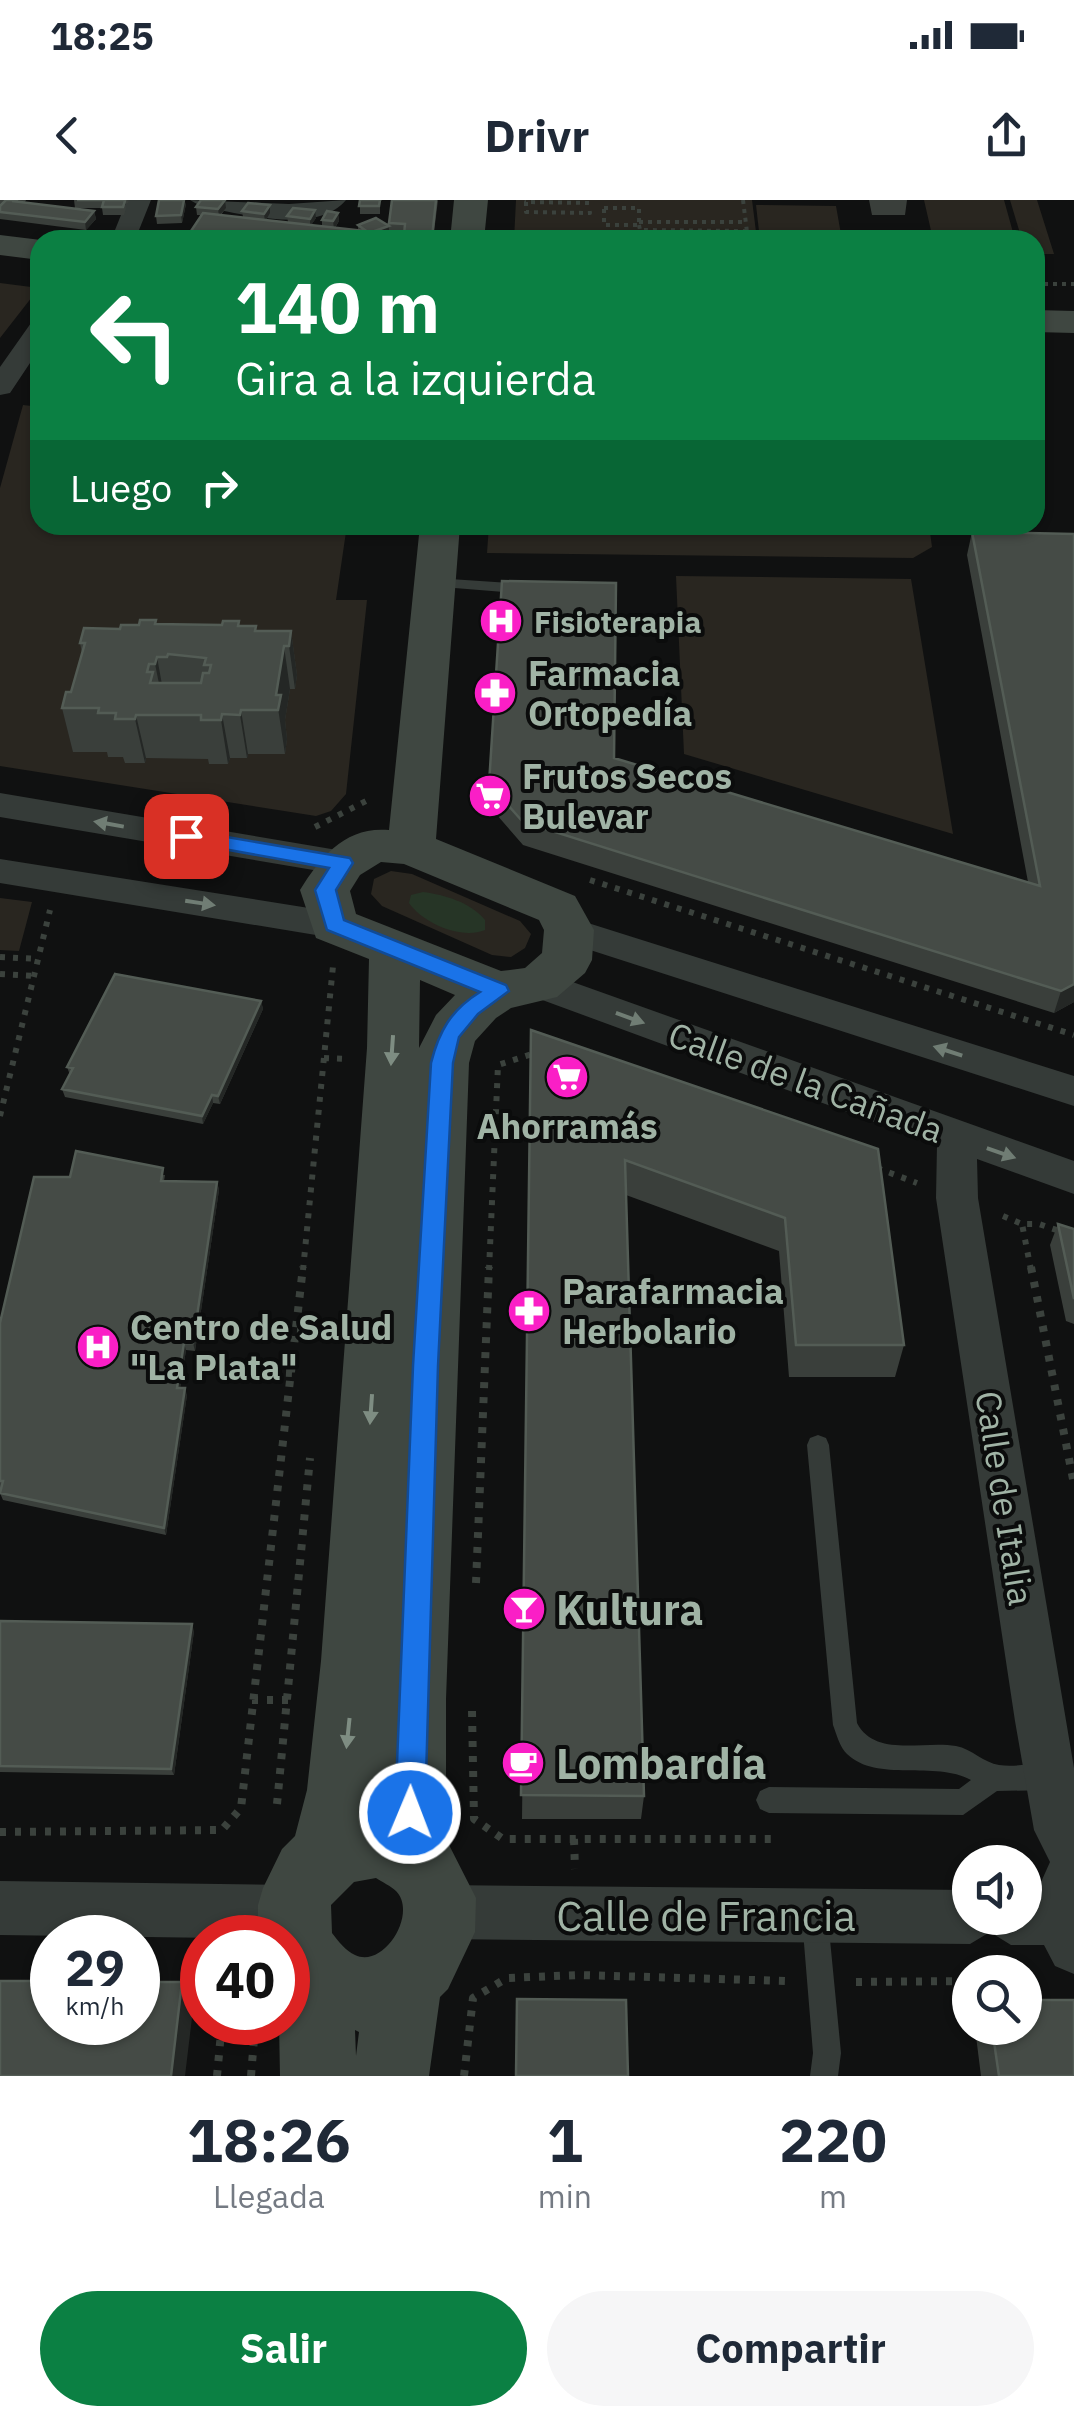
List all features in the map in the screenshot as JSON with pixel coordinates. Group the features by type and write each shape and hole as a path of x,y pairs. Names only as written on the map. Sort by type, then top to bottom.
{"street":[{"path":"128,230 138,200"},
{"path":"202,200 300,212 324,209 334,200"},
{"path":"468,230 471,200"},
{"path":"0,245 30,249"},
{"path":"0,264 30,268"},
{"path":"1045,321 1074,322"},
{"path":"0,387 30,344"},
{"path":"411,848 439,535"},
{"path":"0,805 343,863"},
{"path":"312,1915 342,1994 374,1996 404,1983 424,1965 437,1940 425,1882 412,1699 442,1063 449,1034 470,1008 518,988 567,960 570,930 557,908 411,848 372,846 343,863 325,890 330,940"},
{"path":"0,871 395,952 518,988"},
{"name":"Calle de la Cañada","path":"570,930 1074,1091"},
{"path":"318,2076 312,1915 342,1790 355,1661 394,1048 395,952"},
{"name":"Calle de la Cañada","path":"518,988 1074,1178"},
{"name":"Calle de Italia","path":"957,1138 957,1198 1050,1777 1060,1830 1074,1854"},
{"path":"312,1915 354,1843 382,1841 425,1882"},
{"name":"Calle de Francia","path":"425,1882 814,1914 952,1916"},
{"path":"0,1908 312,1915"},
{"path":"390,2076 404,1983"}],"lane":[{"path":"434,583 499,586 550,595"},
{"path":"818,1445 845,1725 855,1744 878,1756 958,1759 993,1778 1050,1777"},
{"path":"769,1800 963,1802 993,1778"},
{"path":"814,1914 827,2053 824,2076"}],"path":[{"path":"744,200 747,230"},
{"path":"589,204 590,213 526,212 526,202 589,204 638,208 640,230 694,230 693,222"},
{"path":"516,207 526,207"},
{"path":"604,208 604,225 746,222"},
{"path":"1045,284 1074,284"},
{"path":"576,875 1074,1035"},
{"path":"0,1116 53,899"},
{"path":"0,1832 222,1830 241,1808 292,1373 334,962 330,940"},
{"path":"0,956 39,958"},
{"path":"0,974 35,976"},
{"path":"476,1602 498,1065 546,1050"},
{"path":"862,1162 1022,1224 1039,1224 1074,1236"},
{"path":"1022,1224 1074,1484"},
{"path":"271,1372 292,1373"},
{"path":"472,1698 474,1819 503,1839 790,1839"},
{"path":"464,2076 473,1998 507,1978 578,1975 820,1982 952,1981"},
{"path":"217,2076 220,2045"},
{"path":"251,2076 254,2045"}],"shaded area":[{"path":"516,200 752,200 756,230 514,230"},
{"path":"924,200 1004,200 1012,230 931,230"},
{"path":"1010,200 1037,200 1054,254 1045,254 1045,230 1019,230"},
{"path":"756,205 836,206 840,230 759,230"},
{"path":"0,283 30,287 30,300 0,338"},
{"path":"23,405 30,406 30,535 346,535 336,600 367,600 346,794 331,811 316,816 0,766 0,488"},
{"path":"488,535 930,535 932,547 913,558 487,553"},
{"path":"676,576 911,579 953,834 684,754"},
{"path":"391,871 412,874 520,921 531,934 525,948 511,957 492,955 382,906 371,894 374,879"},
{"path":"423,892 448,897 472,908 485,920 485,930 465,933 433,923 409,903 411,895"},
{"path":"0,898 32,902 19,951 0,950"}],"building":[{"path":"6,200 94,211 85,222 0,212"},
{"path":"104,200 125,201 123,207 102,207"},
{"path":"159,200 184,200 181,215 156,216"},
{"path":"201,200 225,200 218,209 196,207"},
{"path":"360,200 380,200 379,206 359,206"},
{"path":"392,200 436,200 433,230 404,230 405,224 389,223"},
{"path":"248,203 270,205 264,214 242,211"},
{"path":"293,208 315,210 310,219 287,216"},
{"path":"327,211 338,213 333,221 322,220"},
{"path":"203,213 356,230 192,230"},
{"path":"376,218 389,226 365,230 358,225"},
{"path":"1074,534 1074,984 1061,991 523,822 489,784 502,581 616,583 614,758 1040,886 973,535"},
{"path":"140,620 156,620 155,624 222,625 223,621 239,621 238,626 256,626 255,631 291,631 289,646 284,646 276,695 281,695 278,710 241,710 240,715 222,714 221,720 201,720 201,715 136,715 135,719 115,719 116,713 98,713 99,708 62,708 66,692 71,692 85,643 80,643 84,628 139,625","holes":["168,654 206,658 204,665 211,665 209,673 203,673 201,683 150,683 153,672 147,672 149,664 155,664 157,657"]},
{"path":"115,974 261,1001 218,1096 212,1095 202,1116 62,1089 73,1068 67,1067"},
{"path":"531,1030 878,1149 904,1345 796,1345 785,1218 625,1160 644,1796 521,1795"},
{"name":"Centro de Salud \"La Plata\"","path":"76,1151 163,1168 161,1181 217,1182 193,1343 184,1343 177,1388 185,1388 164,1528 0,1493 0,1323 34,1177 70,1177"},
{"path":"1058,1224 1074,1229 1074,1299"},
{"path":"0,1621 192,1624 171,1769 0,1766"},
{"path":"0,1981 30,1981 30,2045 160,2045 160,1982 180,1982 171,2076 0,2076"},
{"path":"517,1999 626,2000 628,2076 516,2076"},
{"path":"1042,2000 1074,2000 1074,2076 999,2076 994,2045 1042,2045"}],"place":[{"name":"Fisioterapia","path":"501,621"},
{"name":"Farmacia Ortopedía","path":"495,693"},
{"name":"Frutos Secos Bulevar","path":"490,796"},
{"name":"Ahorramás","path":"567,1077"},
{"name":"Parafarmacia Herbolario","path":"529,1311"},
{"name":"Centro de Salud \"La Plata\"","path":"98,1347"},
{"name":"Kultura","path":"524,1609"},
{"name":"Lombardía","path":"523,1763"}],"route":[{"path":"186,836 343,863 325,890 334,925 498,991 470,1008 449,1034 442,1063 425,1366 410,1813"}]}
